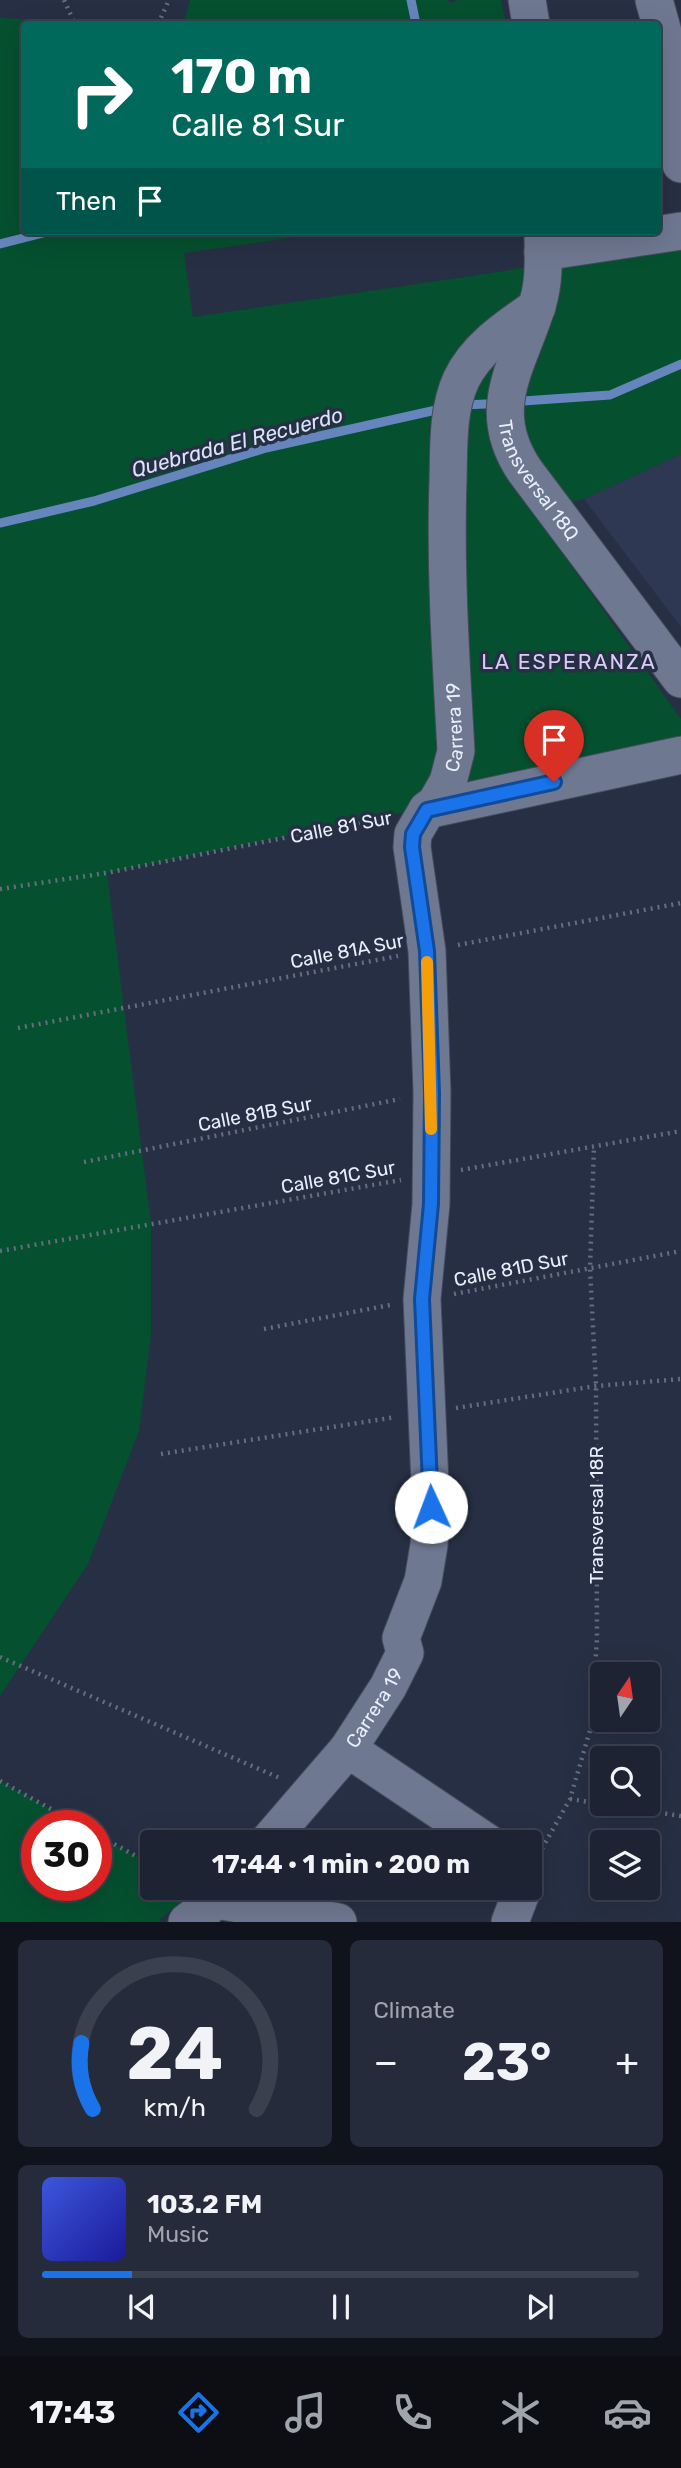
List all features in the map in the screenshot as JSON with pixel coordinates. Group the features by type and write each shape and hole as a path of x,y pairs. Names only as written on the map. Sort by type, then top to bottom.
{"street":[{"path":"527,0 530,21"},
{"path":"654,0 660,21"},
{"path":"661,25 666,43 681,164"},
{"path":"661,232 681,231"},
{"path":"543,241 626,235"},
{"name":"Transversal 18Q","path":"543,241 543,276 537,307 506,391 505,425 509,441 525,471 681,679"},
{"name":"Carrera 19","path":"278,1830 348,1749 388,1687 405,1653 401,1638 423,1581 431,1507 422,1299 431,1204 432,1093 427,951 412,847 413,834 448,782 456,751 447,524 454,405 461,380 480,352 506,328 537,307"},
{"path":"427,810 681,755"},
{"path":"348,1749 469,1830"},
{"path":"510,1922 518,1900"},
{"path":"187,1922 215,1904 338,1922"}],"path":[{"path":"64,0 74,21"},
{"path":"159,21 169,0"},
{"name":"Calle 81 Sur","path":"0,889 106,873 427,810"},
{"name":"Calle 81A Sur","path":"19,1028 681,903"},
{"name":"Calle 81B Sur","path":"84,1162 432,1093"},
{"name":"Calle 81C Sur","path":"0,1251 681,1131"},
{"name":"Transversal 18R","path":"542,1849 570,1799 591,1727 597,1639 596,1386 590,1268 594,1146"},
{"name":"Calle 81D Sur","path":"264,1329 681,1251"},
{"path":"0,1657 311,1791"},
{"path":"0,1781 53,1810"},
{"path":"570,1799 590,1802"},
{"path":"660,1813 681,1816"},
{"path":"112,1843 140,1858"}],"shaded area":[{"path":"681,454 681,627 584,499"}],"green space":[{"path":"190,0 448,0 450,3 458,0 501,0 505,21 185,21"},
{"path":"0,18 47,21 21,21 21,235 309,235 184,253 193,317 681,242 681,454 584,499 533,512 681,719 681,755 107,873 151,1224 151,1335 139,1431 88,1564 0,1696"},
{"path":"0,1781 53,1810 21,1810 21,1901 112,1901 112,1843 140,1858 140,1900 183,1900 159,1920 161,1922 0,1922"}],"waterway":[{"path":"411,0 415,21"},
{"path":"0,244 35,235"},
{"name":"Quebrada El Recuerdo","path":"523,401 610,395 681,364"},
{"name":"Quebrada El Recuerdo","path":"462,405 486,404"},
{"name":"Quebrada El Recuerdo","path":"0,523 94,501 266,448 445,408"}],"slow traffic":[{"path":"427,962 431,1129"}],"district":[{"name":"LA ESPERANZA","path":"569,661"}],"route":[{"path":"431,1507 422,1299 431,1204 432,1093 427,951 412,847 413,834 427,810 554,782"}]}
